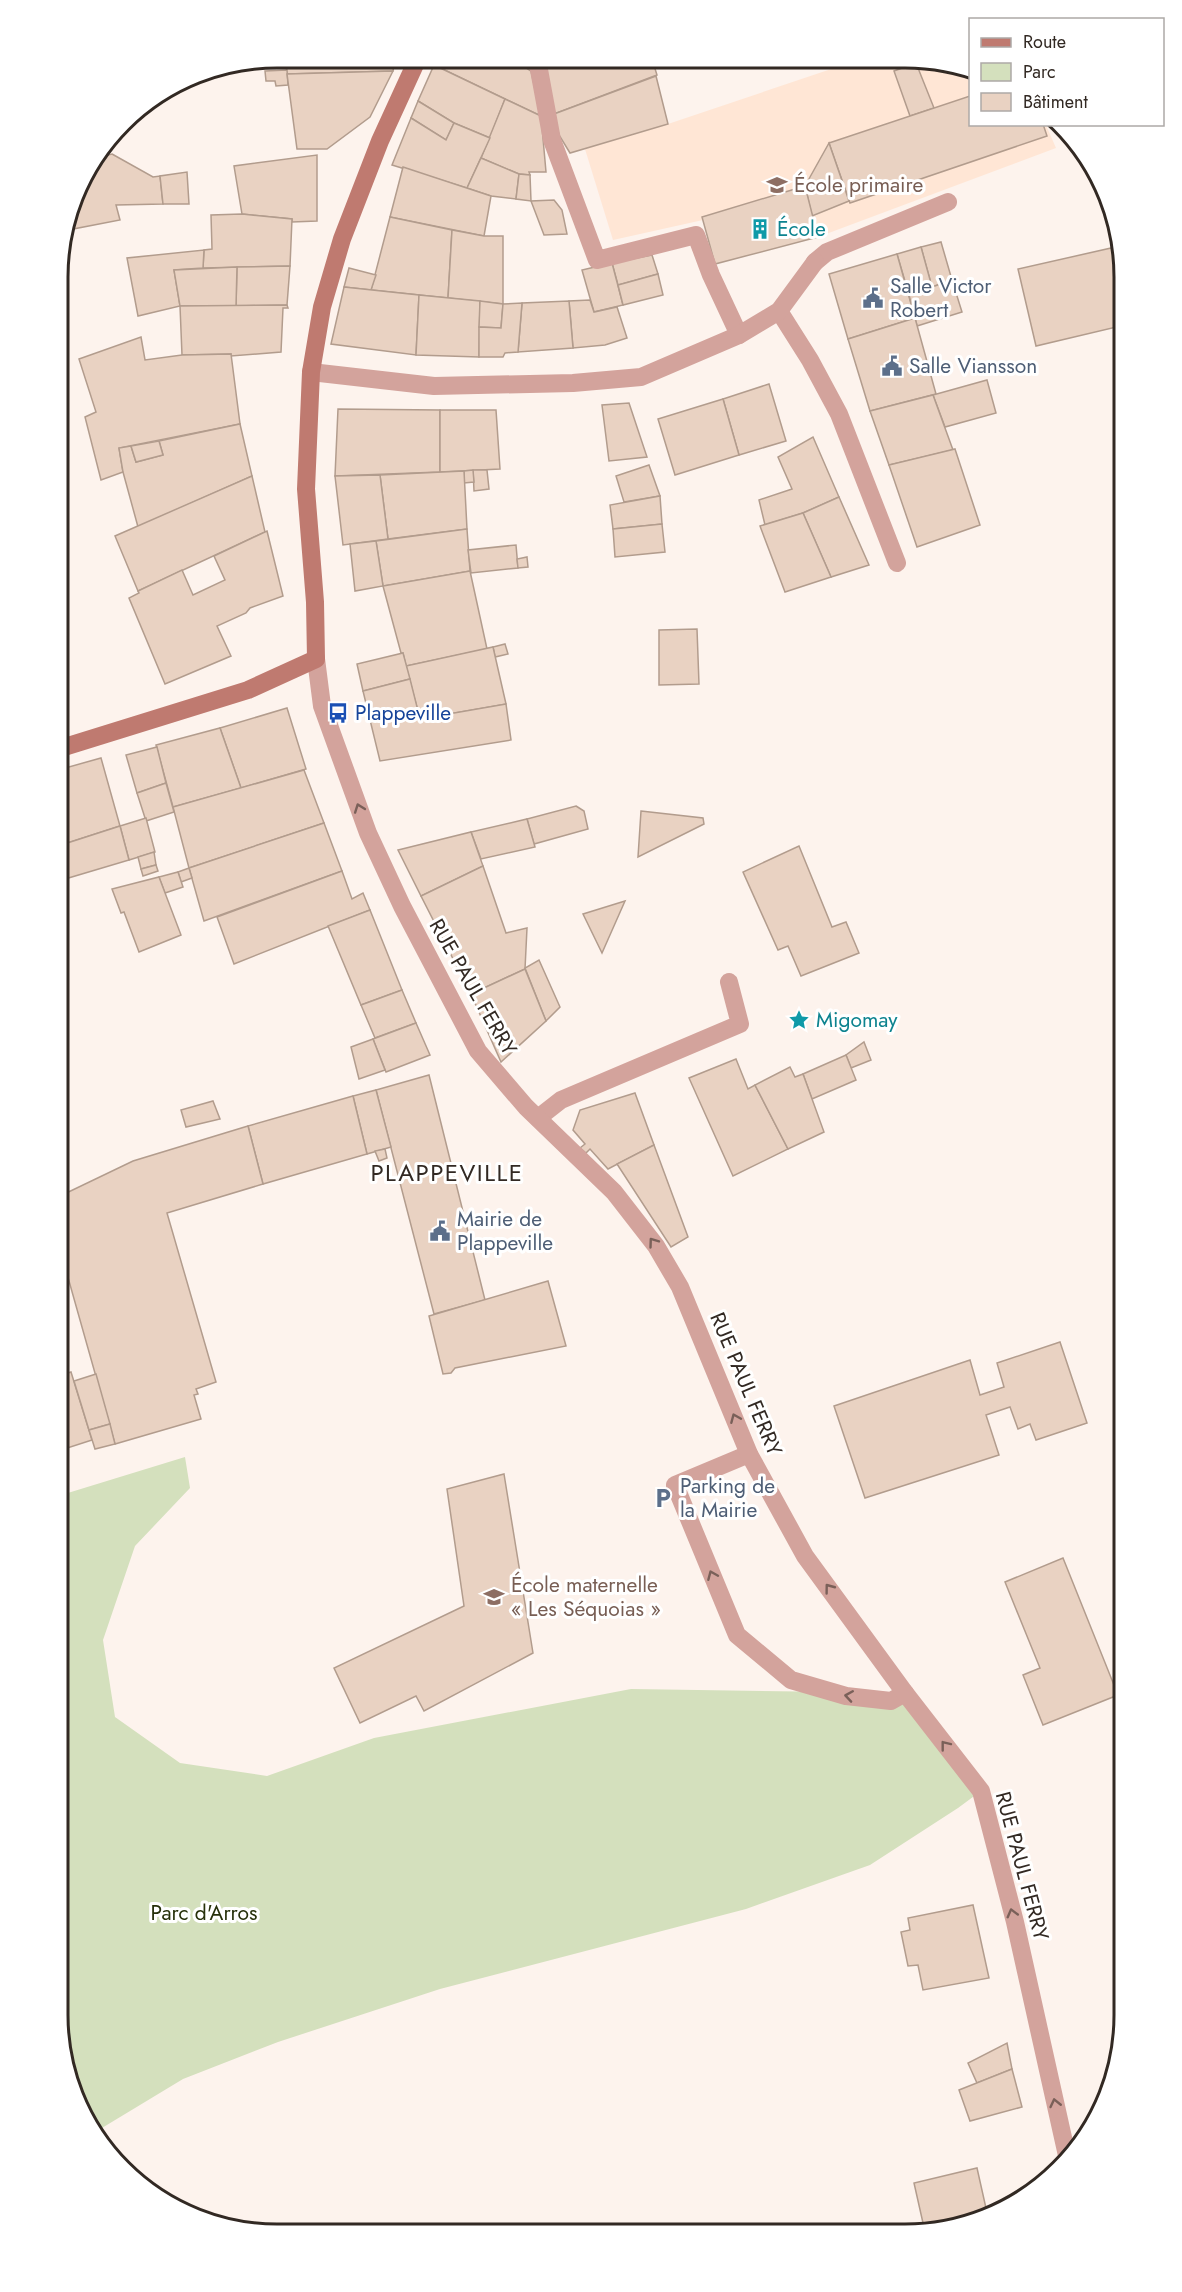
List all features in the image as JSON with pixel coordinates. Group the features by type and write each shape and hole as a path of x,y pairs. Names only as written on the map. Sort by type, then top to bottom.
{"street":[{"path":"68,746 248,690 316,659 315,602 306,489 311,372 322,307 342,239 380,141 413,68"},
{"path":"539,68 552,140 597,260 696,235 711,275 739,335"},
{"path":"311,372 434,386 573,383 641,377 739,335 779,311 815,262 827,252 948,202"},
{"path":"779,311 810,360 838,414 897,563"},
{"name":"RUE PAUL FERRY","path":"316,659 322,706 368,833 402,906 478,1051 538,1118 614,1192 656,1246 680,1287 749,1454 805,1556 905,1693 981,1791 1015,1923 1066,2149"},
{"path":"538,1118 561,1100 740,1024 729,982"},
{"path":"749,1454 675,1485 737,1635 791,1680 846,1696 891,1701 905,1693"}],"shaded area":[{"name":"École primaire","path":"834,68 919,68 969,78 969,126 1046,126 1056,148 818,237 715,264 703,220 613,240 585,149 668,124"}],"green space":[{"name":"Parc d'Arros","path":"185,1457 190,1488 135,1546 103,1640 115,1717 180,1763 267,1776 374,1738 631,1689 905,1693 981,1791 870,1865 746,1909 440,1989 278,2042 183,2079 101,2128 89,2108 79,2082 69,2042 68,1493"}],"building":[{"path":"286,68 393,68 393,71 287,74"},
{"path":"433,68 440,68 505,99 490,138 454,123 418,101"},
{"path":"440,68 526,68 531,71 541,116"},
{"path":"545,68 655,68 657,75 554,114"},
{"path":"902,68 918,68 934,108 910,116 894,71"},
{"path":"287,70 288,85 276,86 275,81 266,81 265,71"},
{"path":"393,71 370,117 327,149 297,149 287,74"},
{"path":"656,76 668,124 570,153 559,135 554,114"},
{"path":"969,96 969,126 1044,126 1047,136 850,203 829,143"},
{"path":"505,99 541,116 546,172 529,172 530,175 519,174 481,158"},
{"path":"418,101 454,123 446,140 411,118"},
{"path":"411,118 446,140 454,123 490,138 467,188 392,165"},
{"path":"829,143 849,201 812,216 805,186"},
{"path":"112,154 153,177 160,176 163,204 116,205 120,220 74,229 83,197 107,155"},
{"path":"317,155 317,221 292,222 292,219 242,214 234,166"},
{"path":"481,158 519,174 516,199 491,196 467,188"},
{"path":"403,167 491,196 484,236 390,217"},
{"path":"187,172 189,204 163,204 160,176"},
{"path":"519,174 530,175 531,201 516,199"},
{"name":"École","path":"805,186 818,237 715,264 702,217"},
{"path":"554,200 562,210 567,234 544,235 531,201"},
{"path":"242,214 292,219 290,266 203,268 204,250 212,249 211,215"},
{"path":"390,217 452,230 448,298 371,290"},
{"path":"452,230 484,236 503,236 503,304 448,298"},
{"path":"941,242 952,280 932,287 921,247"},
{"path":"921,247 932,287 909,295 897,254"},
{"path":"1112,248 1114,263 1114,328 1036,346 1018,269"},
{"path":"204,250 203,268 174,270 180,306 138,316 127,258"},
{"name":"Salle Victor Robert","path":"897,254 915,318 848,339 829,274"},
{"path":"652,255 658,274 618,285 612,263"},
{"path":"612,263 623,305 594,312 582,270"},
{"path":"290,266 287,305 236,306 237,267"},
{"path":"237,267 236,306 180,306 174,270"},
{"path":"349,268 376,275 371,290 344,287"},
{"path":"658,274 663,295 623,305 618,285"},
{"path":"952,280 962,312 917,326 909,295"},
{"path":"344,287 419,295 416,355 331,344"},
{"path":"419,295 480,301 479,357 416,355"},
{"path":"590,300 594,312 617,307 627,338 605,345 573,348 569,301"},
{"path":"480,301 503,304 501,328 479,327"},
{"path":"569,301 573,348 518,352 522,303"},
{"path":"522,303 518,352 505,353 503,357 479,357 479,327 501,328 503,304"},
{"path":"287,305 288,308 283,308 281,352 231,356 231,354 182,355 180,306"},
{"name":"Salle Viansson","path":"915,318 936,394 870,411 848,339"},
{"path":"141,337 145,360 182,355 231,354 240,424 119,448 123,472 101,480 85,417 96,412 79,359"},
{"path":"987,380 996,413 945,427 933,395"},
{"path":"769,384 786,441 739,455 723,399"},
{"path":"933,395 953,450 889,465 870,411"},
{"path":"723,399 739,455 675,475 658,419"},
{"path":"629,403 647,457 609,461 602,405"},
{"path":"338,409 440,410 440,472 335,476"},
{"path":"440,410 496,410 500,469 440,472"},
{"path":"240,424 252,476 138,527 119,448 131,446 136,462 163,455 159,441"},
{"path":"813,437 839,497 803,513 765,525 759,500 792,489 778,457"},
{"path":"159,441 163,455 136,462 131,446"},
{"path":"955,449 980,525 917,547 889,465"},
{"path":"649,465 660,496 624,502 616,476"},
{"path":"473,470 487,470 489,489 474,491"},
{"path":"473,470 474,482 464,483 464,471"},
{"path":"464,471 467,529 388,539 380,475"},
{"path":"380,475 388,539 343,545 335,476"},
{"path":"252,476 265,532 138,591 115,536"},
{"path":"660,496 662,524 613,529 610,505"},
{"path":"839,497 869,565 831,577 803,513"},
{"path":"803,513 831,577 785,592 760,526"},
{"path":"662,524 665,552 615,557 613,529"},
{"path":"467,529 470,571 383,586 376,541"},
{"path":"267,531 283,596 250,608 246,613 217,626 231,656 165,684 129,598 139,593 138,591 182,570 193,595 225,580 214,556"},
{"path":"376,541 383,586 355,591 350,544"},
{"path":"516,545 518,568 471,573 468,550"},
{"path":"527,557 528,567 518,568 517,559"},
{"path":"470,571 487,649 406,666 383,586"},
{"path":"697,629 699,684 659,685 659,630"},
{"path":"505,644 508,654 495,657 493,647"},
{"path":"493,647 506,704 420,719 406,666"},
{"path":"403,653 410,679 363,691 357,664"},
{"path":"410,679 420,719 506,704 511,740 380,761 363,691"},
{"path":"287,708 306,769 241,788 220,728"},
{"path":"220,728 241,788 173,807 156,745"},
{"path":"157,747 166,783 137,793 126,755"},
{"path":"101,758 120,826 68,843 68,767"},
{"path":"304,770 324,823 189,868 173,807"},
{"path":"166,783 174,812 146,821 137,793"},
{"path":"576,806 584,811 588,829 534,844 527,819"},
{"path":"641,811 703,818 704,824 638,857"},
{"path":"146,818 155,852 129,860 120,826"},
{"path":"527,819 535,847 481,859 471,832"},
{"path":"324,823 342,871 204,921 189,868"},
{"path":"120,826 129,860 68,878 68,843"},
{"path":"471,832 483,866 421,896 398,850"},
{"path":"799,846 832,927 846,922 859,953 801,976 788,946 778,950 743,872"},
{"path":"154,852 156,865 141,869 138,857"},
{"path":"156,865 158,871 143,876 141,869"},
{"path":"483,866 506,933 527,928 525,969 471,994 421,896"},
{"path":"189,868 192,878 181,882 178,872"},
{"path":"342,871 352,899 363,893 370,910 234,964 217,917"},
{"path":"178,872 183,887 165,893 159,877"},
{"path":"159,877 181,935 139,952 124,912 121,913 112,889"},
{"path":"625,901 602,953 583,914"},
{"path":"370,910 402,990 361,1005 328,926"},
{"path":"539,960 560,1007 546,1021 525,968"},
{"path":"525,969 546,1021 501,1062 471,994"},
{"path":"402,990 416,1023 375,1038 361,1005"},
{"path":"416,1023 430,1055 386,1072 373,1039"},
{"path":"373,1039 385,1070 359,1079 351,1047"},
{"path":"864,1042 871,1060 851,1068 846,1055"},
{"path":"846,1055 856,1080 812,1099 803,1074"},
{"path":"736,1059 748,1089 755,1085 788,1149 733,1176 689,1078"},
{"path":"790,1067 795,1077 803,1074 824,1132 788,1149 755,1085"},
{"name":"Mairie de Plappeville","path":"429,1075 485,1300 434,1314 376,1090"},
{"path":"376,1090 391,1147 367,1154 353,1096"},
{"path":"635,1093 654,1145 608,1169 590,1149 586,1153 580,1148 585,1144 573,1130 580,1110"},
{"path":"353,1096 367,1154 263,1184 248,1126"},
{"path":"213,1101 220,1119 186,1127 181,1110"},
{"path":"248,1126 263,1184 167,1213 216,1382 196,1389 198,1394 194,1395 201,1419 115,1444 68,1277 68,1192 133,1161"},
{"path":"654,1145 688,1237 671,1247 617,1164"},
{"path":"385,1149 387,1158 379,1161 375,1151"},
{"path":"548,1281 566,1346 455,1368 451,1373 443,1374 429,1316"},
{"path":"1060,1342 1087,1423 1036,1440 1030,1424 1018,1429 1010,1407 986,1415 999,1455 865,1498 834,1406 970,1360 980,1395 1004,1387 997,1363"},
{"path":"71,1372 92,1440 68,1448 68,1373"},
{"path":"96,1374 110,1424 89,1430 74,1381"},
{"path":"110,1424 115,1444 95,1449 89,1430"},
{"name":"École maternelle « Les Séquoias »","path":"504,1474 533,1653 424,1711 416,1696 360,1723 334,1668 464,1606 447,1489"},
{"path":"1063,1558 1114,1685 1114,1697 1043,1725 1023,1675 1040,1668 1005,1582"},
{"path":"973,1905 989,1978 923,1990 918,1965 908,1966 901,1932 910,1930 908,1918"},
{"path":"1007,2043 1012,2069 977,2083 968,2063"},
{"path":"1012,2069 1022,2107 970,2121 959,2090"},
{"path":"977,2168 986,2208 959,2217 923,2223 914,2183"}],"place":[{"name":"École primaire","path":"777,185"},
{"name":"École","path":"760,229"},
{"name":"Salle Victor Robert","path":"873,298"},
{"name":"Salle Viansson","path":"892,366"},
{"name":"Plappeville","path":"338,713"},
{"name":"Migomay","path":"799,1020"},
{"name":"Mairie de Plappeville","path":"440,1231"},
{"name":"Parking de la Mairie","path":"663,1498"},
{"name":"École maternelle « Les Séquoias »","path":"494,1597"}],"district":[{"name":"PLAPPEVILLE","path":"447,1172"}]}
